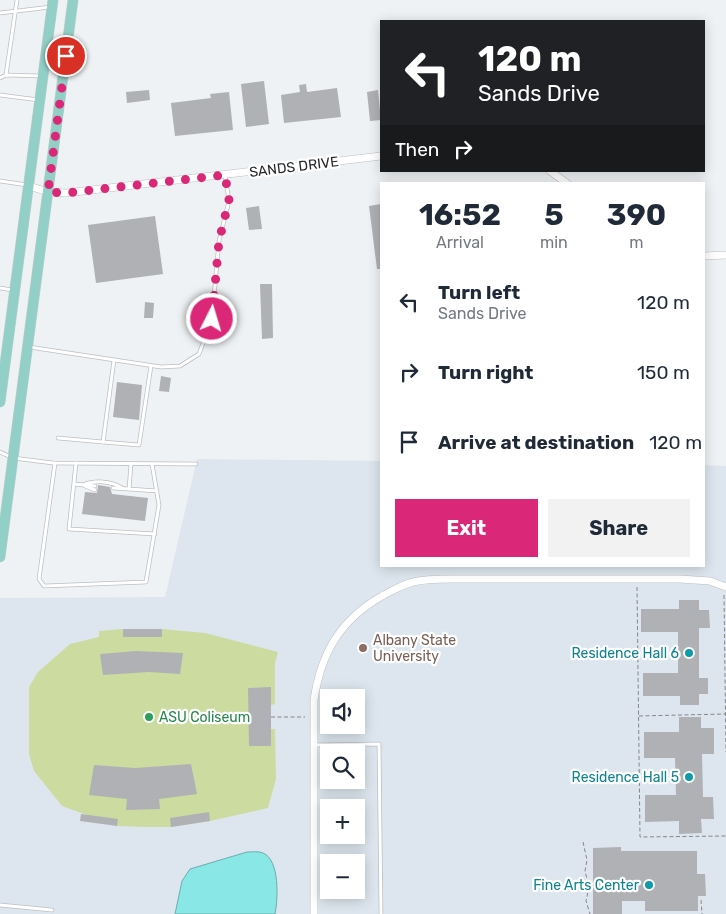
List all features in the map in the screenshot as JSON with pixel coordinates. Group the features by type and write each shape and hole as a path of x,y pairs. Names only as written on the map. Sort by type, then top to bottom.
{"main road":[{"path":"0,558 73,0"},
{"path":"0,402 5,329 15,291 52,3"}],"street":[{"name":"SANDS DRIVE","path":"29,186 48,192 66,193 380,156"},
{"path":"551,172 565,182"},
{"path":"705,256 726,255"},
{"path":"314,914 314,717 317,676 328,650 346,623 369,604 393,590 414,582 451,578 680,579 710,582 725,587"}],"lane":[{"path":"6,75 17,0"},
{"path":"0,13 52,3"},
{"path":"0,78 6,75 43,76"},
{"path":"0,95 40,100"},
{"path":"28,347 151,366 180,366 199,354 212,319 219,241 229,200 225,175"},
{"path":"0,181 29,186"},
{"path":"0,288 15,291"},
{"path":"103,442 114,360"},
{"path":"58,438 139,445 151,366"},
{"path":"0,452 13,458 55,463 196,464"},
{"path":"55,463 39,579 44,586 146,582 159,505 152,464"},
{"path":"76,463 69,529 155,534"},
{"path":"129,489 131,464"},
{"path":"82,485 91,482 115,484 122,488"},
{"path":"74,484 95,488"},
{"path":"113,489 157,491"},
{"path":"314,745 379,744 382,914"},
{"path":"0,905 52,910"},
{"path":"23,914 24,907"}],"path":[{"path":"637,579 640,837 726,836"},
{"path":"725,587 726,752"},
{"path":"638,716 726,714"},
{"path":"271,718 314,717"},
{"path":"583,842 587,860 585,871 589,887 586,901 590,914"},
{"path":"701,900 702,914"}],"shaded area":[{"name":"Albany State University","path":"197,459 380,461 380,567 705,567 705,465 726,466 726,914 0,914 0,598 165,597"}],"green space":[{"name":"ASU Coliseum","path":"162,629 205,633 278,652 275,663 275,704 271,705 271,729 275,729 276,779 268,808 210,821 171,827 147,827 117,826 62,806 34,771 29,754 29,687 38,672 70,644 99,637 99,631"}],"water":[{"path":"247,852 263,853 269,857 272,863 277,890 275,914 175,914 182,881 190,869"}],"building":[{"path":"264,81 269,124 246,127 241,84"},
{"path":"306,84 307,92 337,88 341,117 284,123 281,95 300,92 299,85"},
{"path":"149,90 150,100 127,103 126,92"},
{"path":"378,90 380,120 370,121 367,92"},
{"path":"229,92 233,130 175,136 171,103 211,98 210,94"},
{"path":"380,204 380,269 377,269 369,206"},
{"path":"259,206 262,229 249,230 246,208"},
{"path":"155,216 163,274 96,283 88,225"},
{"path":"260,284 272,284 273,338 262,339"},
{"path":"145,302 154,303 153,318 144,318"},
{"path":"161,376 171,378 169,392 159,391"},
{"path":"117,382 142,385 139,420 113,417"},
{"path":"98,485 110,487 112,494 148,498 145,521 82,514 85,492 97,493"},
{"name":"Residence Hall 6","path":"679,600 699,600 699,610 709,610 710,628 699,628 699,678 708,678 708,694 699,694 699,705 680,705 680,696 643,696 643,673 678,673 678,632 641,632 641,609 679,609"},
{"path":"123,629 162,629 162,637 123,637"},
{"path":"136,651 183,653 180,674 149,672 103,675 100,654"},
{"path":"271,687 271,746 249,746 248,688"},
{"name":"Residence Hall 5","path":"679,717 701,717 701,728 714,728 714,754 702,754 703,797 713,797 714,819 701,819 702,833 679,834 679,821 645,822 645,795 676,795 675,758 644,758 644,732 679,732"},
{"path":"191,764 197,794 159,799 160,809 126,810 127,799 89,795 94,765 135,768"},
{"path":"209,812 210,821 171,827 170,818"},
{"path":"81,814 118,819 117,826 80,821"},
{"name":"Fine Arts Center","path":"621,847 621,851 697,851 697,874 705,874 706,896 698,896 698,911 645,911 645,901 622,901 622,914 593,914 593,848"}],"place":[{"name":"Albany State University","path":"363,648"},
{"name":"Residence Hall 6","path":"689,653"},
{"name":"ASU Coliseum","path":"149,717"},
{"name":"Residence Hall 5","path":"689,777"},
{"name":"Fine Arts Center","path":"649,885"}],"route":[{"path":"66,56 48,192 66,193 225,175 229,200 226,219 219,241 212,319"}]}
